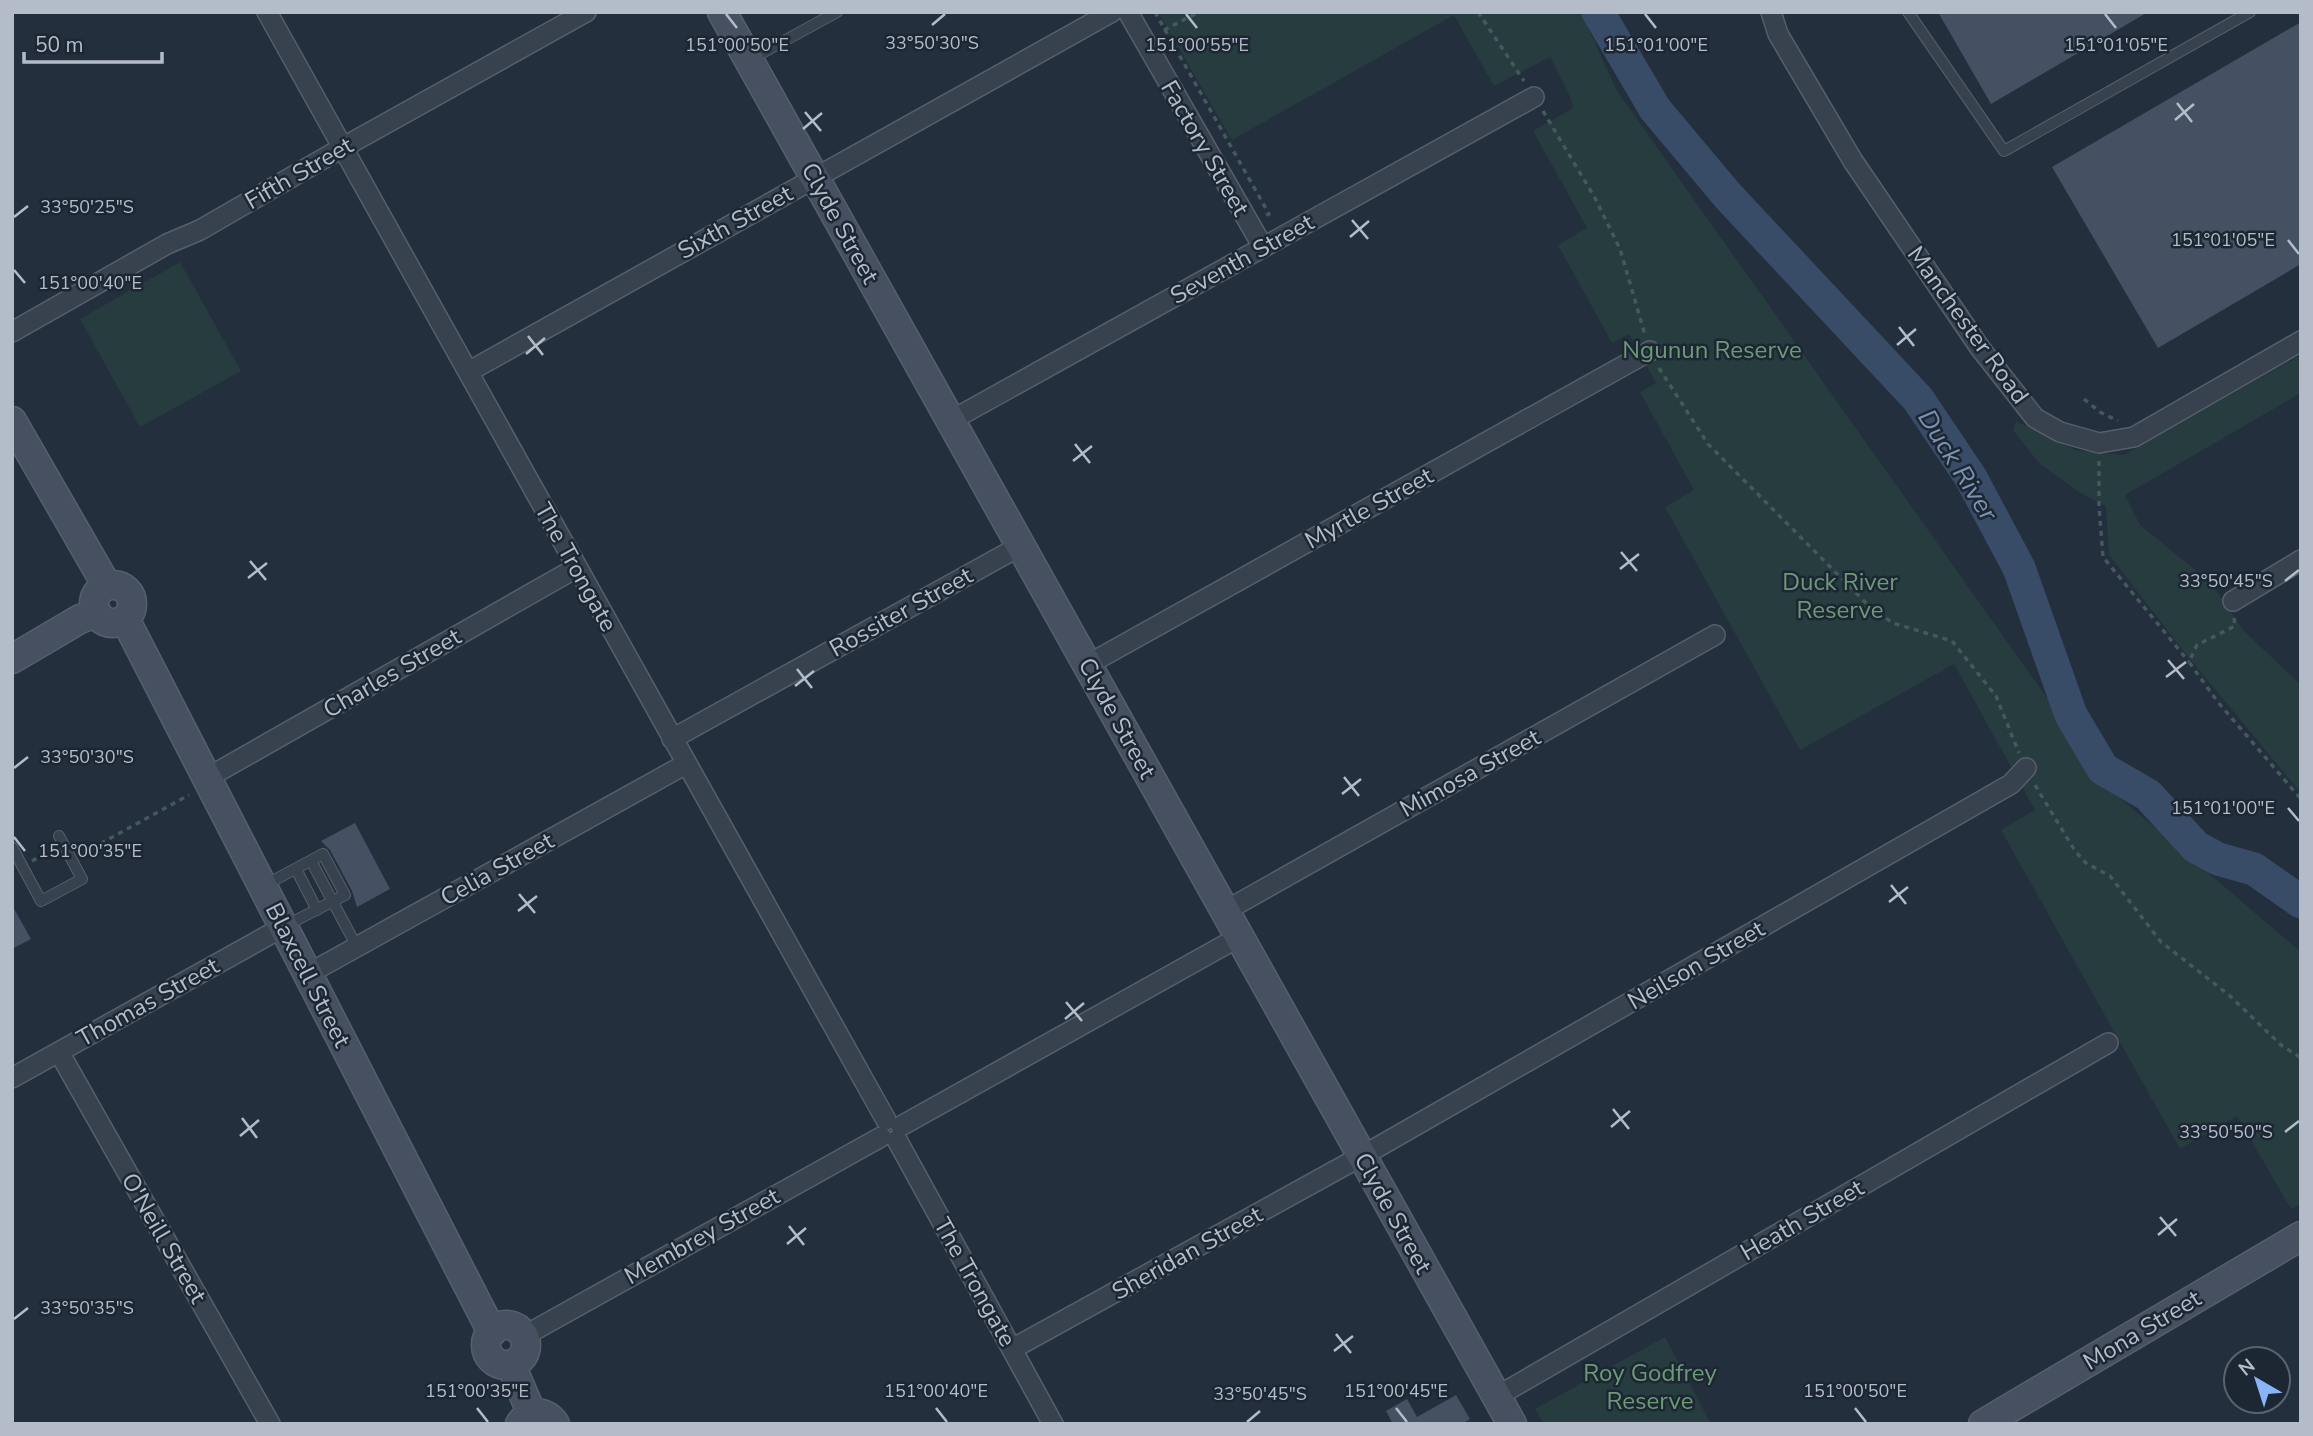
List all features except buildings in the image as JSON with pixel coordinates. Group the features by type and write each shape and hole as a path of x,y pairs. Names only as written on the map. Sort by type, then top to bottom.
{"main road":[{"name":"Clyde Street","path":"722,12 1512,1424"},
{"path":"12,421 107,586"},
{"path":"107,586 118,586 131,597 131,609 125,619 113,623 101,618 97,613 95,598 107,586"},
{"path":"12,659 80,619 97,613"},
{"name":"Blaxcell Street","path":"125,619 198,786 262,886 492,1332"},
{"name":"Mona Street","path":"1983,1424 2301,1236"},
{"path":"509,1326 520,1331 526,1341 525,1353 517,1363 499,1364 489,1356 487,1343 492,1332 497,1328 509,1326"},
{"path":"511,1365 536,1421"}],"street":[{"name":"The Trongate","path":"267,12 1053,1424"},
{"name":"Fifth Street","path":"12,332 167,244 200,230 586,12"},
{"name":"Sixth Street","path":"468,372 1112,12"},
{"name":"Factory Street","path":"1128,12 1262,247"},
{"name":"Manchester Road","path":"1771,12 1778,34 1853,161 1980,348 2035,418 2060,432 2099,443 2134,437 2301,341"},
{"name":"Seventh Street","path":"950,421 1534,97"},
{"name":"Myrtle Street","path":"1087,665 1650,351"},
{"name":"Rossiter Street","path":"672,739 1020,546"},
{"path":"2232,601 2301,560"},
{"name":"Charles Street","path":"198,786 576,568"},
{"name":"Mimosa Street","path":"1224,911 1716,635"},
{"name":"Celia Street","path":"308,974 686,764"},
{"name":"Neilson Street","path":"1362,1156 2011,784 2026,768"},
{"name":"Thomas Street","path":"12,1078 284,927"},
{"name":"Membrey Street","path":"524,1336 1239,937"},
{"name":"Heath Street","path":"1496,1397 2108,1043"},
{"name":"O'Neill Street","path":"59,1052 270,1424"},
{"name":"Sheridan Street","path":"1012,1349 1362,1156"}],"lane":[{"path":"749,60 836,12"},
{"path":"1908,12 2004,151 2250,12"},
{"path":"12,847 41,901 82,879 59,836"},
{"path":"262,886 323,854 345,895 284,927"},
{"path":"311,861 357,947"},
{"path":"296,869 317,910"}],"path":[{"path":"1154,12 1269,214 1250,226"},
{"path":"1143,40 1199,12"},
{"path":"1478,12 1507,53 1595,198 1620,249 1650,351 1669,387 1708,444 1863,600 1893,623 1952,641 1996,696 2026,768 2075,851 2086,863 2110,876 2161,942 2229,995 2281,1045 2301,1058"},
{"path":"2084,399 2125,426 2134,437"},
{"path":"2099,443 2099,506 2103,558 2189,662 2217,701 2301,799"},
{"path":"2189,662 2197,645 2235,626 2232,601"},
{"path":"23,866 56,847 82,843 87,851 198,786"}],"green space":[{"path":"1158,12 1581,12 1617,91 2115,794 2301,952 2301,1204 2291,1209 2237,1116 2180,1149 2001,830 2035,810 1954,664 1800,750 1665,507 1694,490 1640,392 1656,383 1629,334 1612,343 1558,245 1587,228 1533,131 1573,108 1570,96 1550,57 1494,86 1454,15 1232,140"},
{"path":"180,262 241,371 140,427 80,319"},
{"path":"2301,355 2301,393 2125,495 2140,525 2211,583 2244,631 2301,685 2301,793 2185,653 2109,555 2106,506 2079,492 2039,463 2013,430 2016,421 2075,450 2124,455"},
{"name":"Roy Godfrey Reserve","path":"1665,1337 1711,1424 1544,1424 1535,1409"}],"waterway":[{"name":"Duck River","path":"1598,12 1655,109 1728,196 1918,399 1971,478 2019,568 2071,715 2103,769 2148,795 2196,847 2218,859 2254,869 2301,902"}],"park label":[{"name":"Ngunun Reserve","path":"1712,350"},
{"name":"Duck River Reserve","path":"1840,596"}]}
